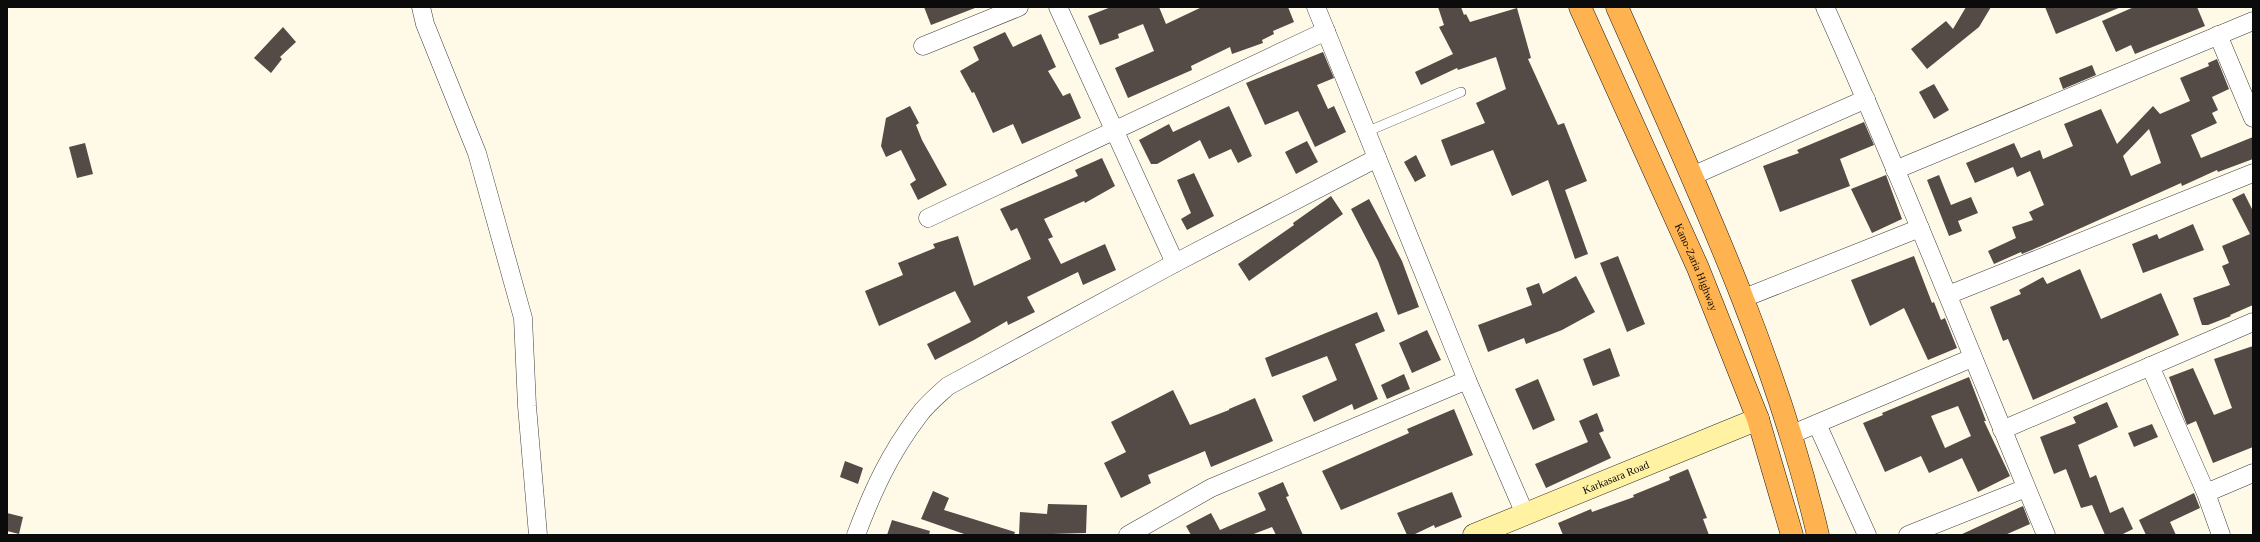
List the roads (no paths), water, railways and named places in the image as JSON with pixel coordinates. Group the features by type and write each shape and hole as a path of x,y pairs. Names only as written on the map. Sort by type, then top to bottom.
{"highway":[{"name":"Kano-Zaria Highway","path":"1580,7 1698,268 1758,419 1792,535"},
{"path":"1617,7 1744,298 1790,436 1808,494 1818,535"}],"main road":[{"name":"Karkasara Road","path":"1474,535 1758,419"}],"street":[{"path":"421,7 425,24 477,153 523,318 527,406 538,535"},
{"path":"923,46 1019,7"},
{"path":"1058,7 1175,263"},
{"path":"1316,7 1467,380 1525,514"},
{"path":"1824,7 1866,100 1920,228 1972,358 2046,535"},
{"path":"1895,170 2253,21"},
{"path":"928,218 1326,31"},
{"path":"2218,35 2253,118"},
{"path":"1692,176 1866,100"},
{"path":"856,535 870,497 886,464 920,414 948,386 1175,263 1377,158"},
{"path":"1948,295 2253,173"},
{"path":"1744,298 1920,228"},
{"path":"2002,430 2253,322"},
{"path":"1790,436 1972,358"},
{"path":"2150,366 2206,493 2221,535"},
{"path":"1128,535 1211,488 1467,380"},
{"path":"1817,424 1867,535"},
{"path":"2206,493 2253,472"},
{"path":"1908,535 2026,488"}],"lane":[{"path":"1366,132 1461,92"}]}
